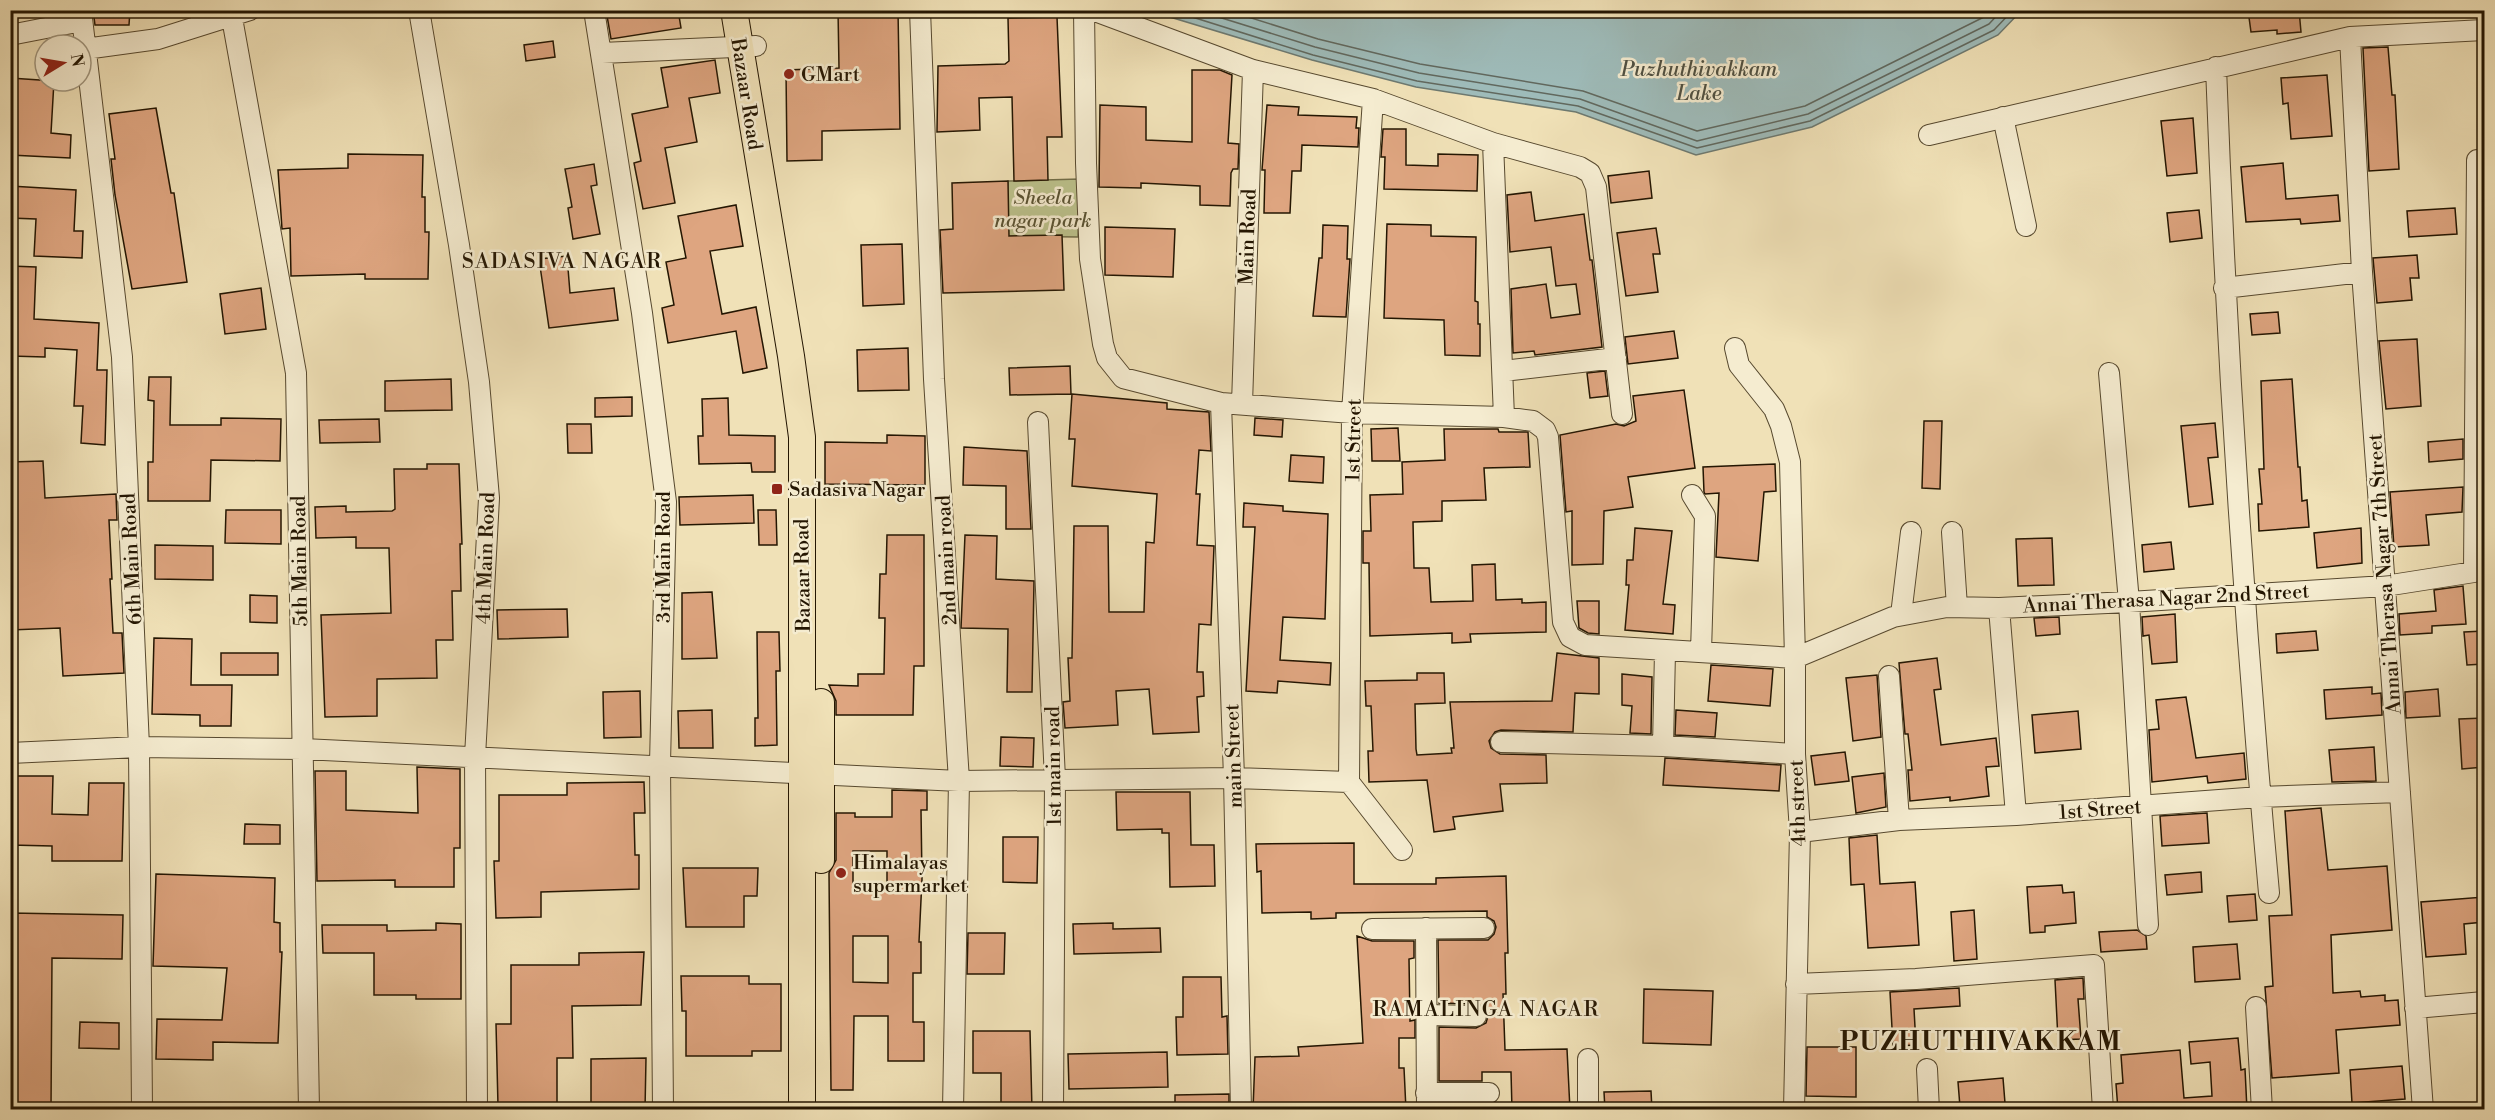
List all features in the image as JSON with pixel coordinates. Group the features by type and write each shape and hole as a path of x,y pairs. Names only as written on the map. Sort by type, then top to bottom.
{"main road":[{"name":"Bazaar Road","path":"734,10 748,47"},
{"name":"Bazaar Road","path":"750,10 748,47 802,437 813,774 816,1110"},
{"name":"Bazaar Road","path":"802,1110 813,774"}],"street":[{"path":"93,48 158,39 232,18 250,10"},
{"name":"4th Main Road","path":"419,10 459,245 478,382 489,498 475,757 477,1110"},
{"name":"3rd Main Road","path":"594,10 642,313 666,502 660,764 663,1110"},
{"name":"2nd main road","path":"920,10 934,379 959,781 953,1110"},
{"path":"1084,10 1090,259 1107,358 1123,378 1221,403 1352,413 1504,417 1533,421 1545,429 1548,437 1563,622 1570,637 1585,645 1795,658 1901,615 1952,607 1952,532"},
{"path":"1092,10 1253,70 1373,99 1493,143 1580,167 1590,173 1595,180 1622,414"},
{"path":"10,35 81,16"},
{"name":"6th Main Road","path":"81,16 84,33"},
{"name":"5th Main Road","path":"232,18 296,373 309,1110"},
{"path":"1929,135 2350,37 2484,30"},
{"name":"Annai Therasa Nagar 7th Street","path":"2350,37 2362,272 2423,1110"},
{"path":"602,53 748,47"},
{"path":"2216,67 2224,288 2244,592 2269,893"},
{"name":"Main Road","path":"1242,404 1253,70"},
{"name":"6th Main Road","path":"91,93 122,357 139,747 141,1110"},
{"name":"1st Street","path":"1349,782 1352,413 1373,99"},
{"path":"2003,117 2026,226"},
{"path":"1493,143 1504,417"},
{"path":"2477,160 2479,372"},
{"path":"2224,288 2362,272"},
{"name":"4th street","path":"1735,348 1739,365 1774,410 1786,440 1790,462 1795,754 1800,832 1794,1110"},
{"path":"1503,371 1616,358"},
{"name":"Annai Therasa Nagar 2nd Street","path":"1952,607 1999,608 2129,602 2244,592 2385,586 2474,572 2479,372"},
{"path":"2109,373 2129,602 2148,925"},
{"name":"main Street","path":"1221,403 1234,778 1241,1110"},
{"name":"1st main road","path":"1038,422 1055,779 1053,1110"},
{"path":"1692,495 1705,516 1701,652"},
{"path":"1901,615 1911,532"},
{"path":"1999,608 2016,815"},
{"path":"1663,746 1665,651"},
{"path":"1889,676 1899,820"},
{"path":"1502,742 1663,746 1795,754"},
{"path":"10,753 139,747 303,749 660,764 959,781 1234,778 1349,782 1401,850"},
{"name":"1st Street","path":"1800,832 1899,820 2016,815 2260,797 2400,792"},
{"path":"1426,928 1426,1101 1489,1093"},
{"path":"1372,929 1484,928"},
{"path":"1796,984 1916,979 2094,965 2103,1110"},
{"path":"2415,1008 2484,1002"},
{"path":"2256,1007 2262,1110"},
{"path":"1426,1015 1476,1016"},
{"path":"1588,1059 1588,1110"},
{"path":"1927,1069 1929,1110"}],"green space":[{"name":"Sheela nagar park","path":"1080,179 1078,237 1005,236 1008,181"}],"water":[{"name":"Puzhuthivakkam Lake","path":"1150,11 2021,11 1998,35 1812,127 1696,155 1576,112 1416,87 1312,60"}],"building":[{"path":"93,10 130,10 129,25 95,25"},
{"path":"606,10 678,10 681,28 611,39"},
{"path":"838,10 898,10 900,129 822,131 822,160 787,161 786,70 839,68"},
{"path":"2248,10 2299,10 2301,32 2277,34 2277,30 2251,32"},
{"path":"1057,17 1062,137 1047,137 1048,180 1014,181 1012,97 979,98 980,130 937,132 938,66 1005,64 1009,61 1008,18"},
{"path":"553,41 555,57 526,61 524,45"},
{"path":"2388,47 2392,95 2395,95 2399,169 2369,171 2363,48"},
{"path":"715,60 720,93 689,98 697,142 665,148 675,203 643,209 634,163 641,161 632,114 668,107 661,68"},
{"path":"1192,70 1220,70 1232,75 1228,143 1239,144 1238,169 1233,169 1231,173 1230,206 1200,205 1200,186 1141,183 1141,188 1099,187 1100,105 1146,107 1146,140 1192,142"},
{"path":"2327,75 2332,136 2291,139 2288,103 2283,104 2281,78"},
{"path":"10,78 33,80 33,93 53,93 51,133 71,135 70,158 10,155"},
{"path":"1267,105 1299,107 1298,115 1357,117 1358,147 1302,145 1301,171 1292,171 1290,213 1264,213 1265,170 1262,170"},
{"path":"156,108 171,193 174,193 187,282 132,289 115,195 111,159 115,159 109,114"},
{"path":"2193,118 2197,173 2167,176 2161,121"},
{"path":"1383,129 1406,129 1406,165 1438,166 1438,154 1478,155 1477,191 1384,189 1385,157 1381,157"},
{"path":"348,154 423,155 422,197 425,197 425,232 429,232 428,279 365,279 365,274 291,276 290,228 282,229 278,170 348,168"},
{"path":"2283,163 2286,199 2338,195 2340,221 2301,224 2300,219 2246,222 2241,167"},
{"path":"594,164 597,185 591,186 600,234 573,239 568,208 572,207 565,169"},
{"path":"1649,171 1652,198 1611,203 1608,176"},
{"path":"1008,181 1009,236 1062,235 1064,290 943,293 940,230 953,229 952,183"},
{"path":"10,186 76,190 74,231 83,231 82,258 34,256 36,219 10,218"},
{"path":"1531,192 1535,221 1584,214 1602,347 1535,355 1534,351 1513,353 1511,289 1546,284 1551,318 1580,314 1576,284 1556,286 1551,247 1510,252 1507,195"},
{"path":"736,205 743,246 710,251 722,314 756,307 767,368 743,373 736,331 668,343 662,308 674,305 666,262 686,258 678,216"},
{"path":"2455,208 2457,234 2409,237 2407,211"},
{"path":"2199,210 2202,238 2170,242 2167,213"},
{"path":"1387,224 1431,225 1431,236 1476,237 1475,301 1478,302 1478,324 1480,324 1480,356 1445,355 1444,320 1384,318"},
{"path":"1323,225 1348,226 1347,259 1350,259 1346,317 1313,316 1319,258 1322,258"},
{"path":"1105,227 1175,229 1173,277 1105,275"},
{"path":"1656,228 1660,254 1653,254 1658,292 1626,296 1617,233"},
{"path":"902,244 904,304 863,306 861,245"},
{"path":"2417,255 2419,278 2410,278 2412,300 2377,303 2373,258"},
{"path":"567,256 570,293 614,288 618,320 549,328 539,259"},
{"path":"10,266 36,267 34,319 99,323 97,370 107,370 105,445 81,443 83,406 74,406 77,350 45,348 45,357 10,356"},
{"path":"261,288 266,329 225,334 220,294"},
{"path":"2278,312 2280,333 2252,335 2250,314"},
{"path":"1674,331 1678,358 1628,364 1625,337"},
{"path":"2417,339 2421,406 2386,409 2379,341"},
{"path":"908,348 909,390 858,391 857,350"},
{"path":"1070,366 1071,394 1010,395 1009,368"},
{"path":"1605,371 1608,396 1590,398 1587,373"},
{"path":"149,377 171,377 170,425 221,425 221,418 281,419 280,461 211,460 210,501 148,501 148,462 153,462 154,401 148,400"},
{"path":"451,379 452,410 385,411 385,381"},
{"path":"2292,379 2298,467 2300,467 2302,501 2307,500 2309,527 2259,531 2258,504 2262,504 2259,469 2264,469 2261,381"},
{"path":"1684,390 1695,468 1628,477 1633,507 1604,511 1603,564 1572,565 1572,511 1566,512 1560,435 1616,424 1624,426 1636,421 1633,396"},
{"path":"1072,394 1167,403 1167,409 1209,412 1211,451 1199,450 1196,494 1200,494 1197,545 1214,546 1211,625 1199,624 1197,672 1203,672 1204,696 1197,697 1199,732 1153,734 1149,689 1116,691 1118,725 1065,728 1063,702 1070,701 1068,658 1072,658 1074,526 1108,526 1109,612 1144,612 1146,542 1154,543 1157,494 1072,486 1075,439 1069,439"},
{"path":"632,397 632,416 595,417 595,398"},
{"path":"728,398 729,435 775,436 775,472 752,472 751,463 699,464 698,436 703,436 702,399"},
{"path":"1255,418 1283,420 1282,437 1254,435"},
{"path":"379,419 380,442 320,443 319,420"},
{"path":"1924,421 1942,421 1940,489 1922,488"},
{"path":"2215,423 2218,457 2208,458 2213,504 2189,507 2181,426"},
{"path":"567,424 591,424 592,453 568,453"},
{"path":"1398,428 1400,461 1372,461 1371,429"},
{"path":"1444,429 1498,429 1499,432 1528,432 1530,467 1484,468 1486,500 1442,501 1442,521 1413,522 1414,568 1429,568 1431,602 1473,601 1472,565 1495,564 1496,600 1522,599 1522,603 1546,602 1546,632 1470,634 1471,642 1452,643 1452,633 1370,636 1369,563 1363,563 1363,531 1371,531 1370,495 1403,494 1402,462 1445,460"},
{"path":"887,435 925,436 925,485 825,484 825,442 887,443"},
{"path":"2463,439 2463,459 2429,462 2428,442"},
{"path":"964,447 1027,451 1031,529 1006,529 1006,486 963,485"},
{"path":"1291,455 1324,457 1323,483 1289,481"},
{"path":"43,461 45,498 116,494 117,520 109,520 112,579 110,579 113,633 122,633 124,673 63,676 60,628 10,630 10,462"},
{"path":"427,464 459,464 461,591 452,591 453,640 436,640 437,678 377,679 377,716 325,717 321,615 391,613 389,548 356,548 356,537 316,538 315,507 346,506 346,512 392,511 395,509 394,469 427,469"},
{"path":"1775,464 1776,491 1764,492 1758,561 1716,557 1719,493 1705,494 1703,467"},
{"path":"2463,487 2462,512 2426,515 2429,545 2394,547 2390,492"},
{"path":"753,495 754,523 680,525 679,497"},
{"path":"1244,503 1283,506 1283,511 1328,514 1325,619 1283,617 1280,660 1331,663 1330,685 1278,681 1277,693 1246,691 1255,527 1243,527"},
{"path":"226,510 281,510 281,544 225,543"},
{"path":"758,510 776,510 777,545 759,545"},
{"path":"1635,528 1672,531 1663,604 1675,605 1673,634 1625,630 1629,585 1626,585 1627,560 1633,560"},
{"path":"2361,528 2362,563 2317,568 2314,533"},
{"path":"887,535 924,535 924,666 914,666 913,715 836,715 836,701 829,685 858,686 858,674 884,674 885,618 879,618 880,574 886,574"},
{"path":"965,535 997,536 996,579 1034,581 1032,692 1007,692 1008,629 961,628"},
{"path":"2052,538 2054,585 2018,586 2016,539"},
{"path":"2171,542 2174,569 2144,572 2142,545"},
{"path":"155,545 213,546 213,580 155,579"},
{"path":"2463,586 2466,624 2432,626 2432,633 2400,635 2399,614 2436,611 2434,590"},
{"path":"712,592 717,658 682,659 682,593"},
{"path":"250,595 277,596 277,623 250,622"},
{"path":"1577,601 1599,601 1599,634 1588,633 1579,628"},
{"path":"567,609 568,637 498,639 497,610"},
{"path":"2175,614 2177,662 2152,664 2149,635 2143,636 2142,617"},
{"path":"2059,617 2060,634 2036,636 2034,618"},
{"path":"2316,631 2318,650 2277,653 2276,634"},
{"path":"2484,631 2484,664 2467,665 2464,632"},
{"path":"757,632 779,632 780,671 776,671 777,745 755,746 755,718 758,718"},
{"path":"154,638 192,639 191,685 232,685 231,726 200,726 200,715 152,714"},
{"path":"221,653 278,653 278,675 221,675"},
{"path":"1557,653 1599,658 1599,694 1575,693 1573,732 1501,730 1495,732 1489,741 1491,748 1500,754 1546,755 1547,783 1500,784 1503,811 1453,817 1455,829 1434,832 1427,780 1369,782 1368,751 1373,751 1371,706 1366,706 1365,681 1417,680 1417,673 1444,673 1445,703 1415,704 1416,749 1417,755 1452,753 1451,748 1454,748 1450,702 1552,701"},
{"path":"1937,658 1941,689 1934,690 1941,745 1996,738 1999,766 1986,767 1989,796 1950,801 1950,797 1910,801 1908,770 1912,770 1908,734 1905,734 1899,663"},
{"path":"1711,665 1773,669 1770,706 1708,701"},
{"path":"1622,674 1652,677 1651,734 1630,733 1632,706 1622,705"},
{"path":"1877,675 1881,737 1853,741 1846,678"},
{"path":"2372,687 2372,694 2381,693 2382,715 2326,719 2324,690"},
{"path":"2438,689 2440,716 2406,718 2405,692"},
{"path":"640,691 641,737 604,738 603,692"},
{"path":"2186,697 2196,758 2244,753 2246,779 2208,783 2207,776 2152,782 2149,730 2159,729 2156,700"},
{"path":"712,710 713,748 679,748 678,711"},
{"path":"1676,710 1717,713 1715,737 1675,735"},
{"path":"2078,711 2081,749 2035,753 2032,715"},
{"path":"2484,718 2484,767 2462,769 2459,719"},
{"path":"1001,737 1034,738 1033,767 1000,766"},
{"path":"2374,747 2376,781 2332,782 2329,750"},
{"path":"1845,752 1849,781 1815,785 1811,756"},
{"path":"1665,758 1781,765 1779,791 1663,785"},
{"path":"417,767 460,769 460,848 454,848 454,887 395,887 395,880 317,881 315,771 346,771 346,810 418,813"},
{"path":"1884,773 1886,807 1856,813 1852,777"},
{"path":"10,776 53,776 52,814 88,815 89,783 124,783 122,861 52,861 52,846 10,845"},
{"path":"644,782 645,813 634,813 635,855 639,855 639,889 541,892 541,917 496,918 494,861 499,861 499,795 567,795 567,783"},
{"path":"892,790 927,791 927,810 921,810 922,879 919,942 921,942 921,973 913,973 913,1022 924,1022 924,1061 888,1061 888,1016 854,1016 853,1090 831,1090 829,873 836,860 836,813 855,813 855,817 892,817","holes":["853,851 887,851 887,886 853,885","853,936 888,936 888,983 853,982"]},
{"path":"1116,792 1190,792 1191,845 1214,845 1215,886 1170,887 1169,833 1162,833 1162,829 1117,830"},
{"path":"2321,808 2328,870 2387,866 2392,930 2331,935 2333,993 2360,991 2361,997 2385,995 2385,1001 2398,1000 2400,1025 2336,1030 2339,1073 2272,1078 2265,987 2273,986 2269,916 2292,915 2285,811"},
{"path":"2207,813 2209,843 2162,846 2160,816"},
{"path":"245,824 280,825 280,844 244,844"},
{"path":"1877,835 1880,884 1915,882 1919,945 1868,948 1864,884 1851,885 1849,838"},
{"path":"1003,837 1038,837 1037,883 1003,882"},
{"path":"1354,843 1354,884 1436,884 1436,878 1506,876 1508,953 1505,953 1506,994 1503,994 1505,1050 1567,1049 1570,1110 1512,1110 1511,1072 1482,1072 1482,1081 1439,1081 1439,1027 1476,1028 1486,1023 1488,1016 1483,1006 1477,1004 1439,1003 1438,940 1488,940 1494,934 1496,927 1494,921 1487,917 1487,911 1336,913 1336,918 1311,919 1311,912 1262,913 1261,871 1257,872 1256,844"},
{"path":"683,868 758,868 757,896 744,896 744,927 686,927"},
{"path":"2201,872 2202,892 2167,895 2165,875"},
{"path":"156,874 275,878 274,922 280,923 280,952 282,952 278,1043 213,1042 213,1060 156,1059 157,1019 222,1020 227,968 153,966"},
{"path":"2062,885 2063,893 2074,892 2076,923 2045,926 2045,932 2030,933 2027,887"},
{"path":"2255,894 2257,920 2229,922 2227,896"},
{"path":"2484,897 2484,922 2464,924 2466,954 2426,957 2421,902"},
{"path":"1974,910 1977,959 1954,961 1951,912"},
{"path":"10,913 123,915 122,959 52,958 51,1110 10,1110"},
{"path":"436,923 461,924 461,999 416,999 416,995 374,995 374,953 323,953 322,925 387,925 387,931 436,930"},
{"path":"1113,923 1113,929 1160,928 1161,952 1074,954 1073,924"},
{"path":"2137,930 2146,936 2147,949 2101,952 2099,932"},
{"path":"968,933 1005,933 1004,974 967,974"},
{"path":"1357,936 1372,941 1414,941 1414,958 1409,959 1410,1021 1415,1020 1415,1038 1399,1038 1399,1068 1404,1068 1406,1110 1253,1110 1255,1057 1299,1056 1298,1047 1363,1043"},
{"path":"2237,944 2240,979 2195,982 2193,947"},
{"path":"644,952 641,1005 572,1006 573,1058 557,1058 557,1106 498,1106 496,1024 511,1024 511,965 579,965 579,953"},
{"path":"681,976 749,976 749,984 781,984 781,1051 752,1051 752,1056 686,1056 686,1011 682,1011"},
{"path":"1183,977 1221,977 1222,1017 1227,1016 1228,1054 1177,1055 1176,1017 1183,1017"},
{"path":"2083,978 2084,999 2078,999 2081,1039 2058,1040 2055,980"},
{"path":"1959,988 1960,1006 1914,1009 1916,1045 1893,1046 1890,992"},
{"path":"1644,989 1713,991 1711,1045 1643,1043"},
{"path":"80,1022 119,1023 119,1049 79,1048"},
{"path":"973,1031 1030,1031 1032,1110 1001,1110 1001,1073 973,1073"},
{"path":"2238,1038 2241,1070 2245,1069 2247,1110 2118,1110 2116,1084 2123,1083 2121,1055 2180,1050 2184,1098 2212,1096 2210,1062 2191,1064 2189,1042"},
{"path":"1807,1047 1856,1047 1856,1097 1806,1096"},
{"path":"1167,1052 1168,1087 1069,1089 1068,1054"},
{"path":"646,1058 645,1110 591,1110 591,1059"},
{"path":"2402,1066 2405,1099 2352,1103 2350,1070"},
{"path":"2003,1078 2005,1103 1960,1107 1958,1082"},
{"path":"1651,1091 1652,1110 1605,1110 1604,1092"},
{"path":"1229,1094 1229,1110 1175,1110 1175,1095"},
{"path":"1439,1105 1482,1105 1482,1110 1439,1110"}],"place":[{"name":"GMart","path":"789,74"},
{"name":"Sadasiva Nagar","path":"777,489"},
{"name":"Himalayas supermarket","path":"841,873"}],"district":[{"name":"SADASIVA NAGAR","path":"562,261"},
{"name":"RAMALINGA NAGAR","path":"1486,1009"},
{"name":"PUZHUTHIVAKKAM","path":"1981,1041"}]}
